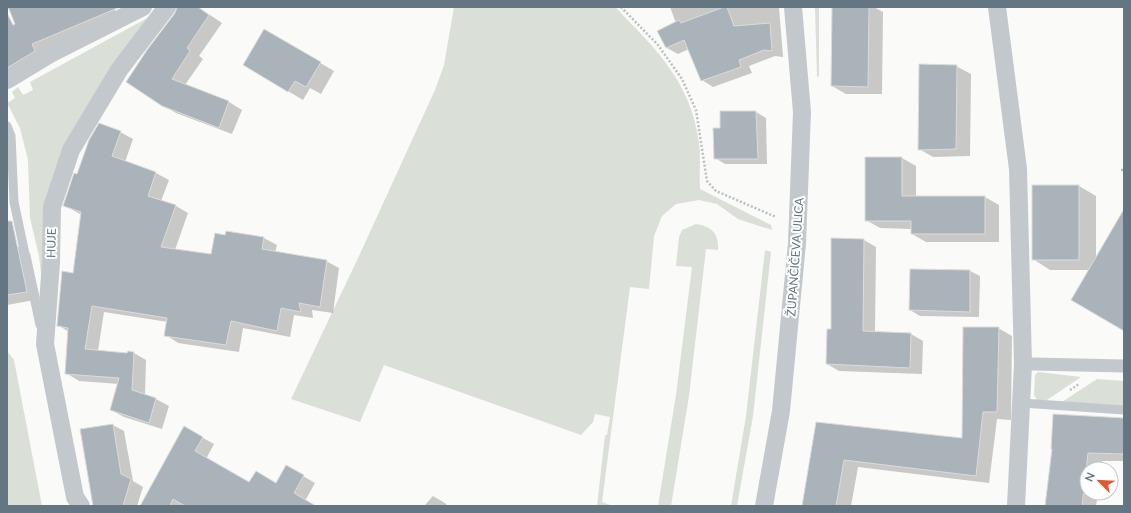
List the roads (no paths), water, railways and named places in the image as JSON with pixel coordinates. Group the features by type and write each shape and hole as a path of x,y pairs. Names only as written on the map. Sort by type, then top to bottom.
{"street":[{"path":"7,80 50,54 143,7"},
{"name":"HUJE","path":"81,506 75,497 45,344 51,263 52,207 70,150 119,70 167,7"},
{"name":"ŽUPANČIČEVA ULICA","path":"764,506 781,411 797,243 802,112 793,7"},
{"path":"997,7 1018,169 1023,360 1016,506"},
{"path":"1033,364 1124,366"}],"lane":[{"path":"7,126 11,136 14,202 45,344"},
{"path":"1022,403 1124,410"}]}
